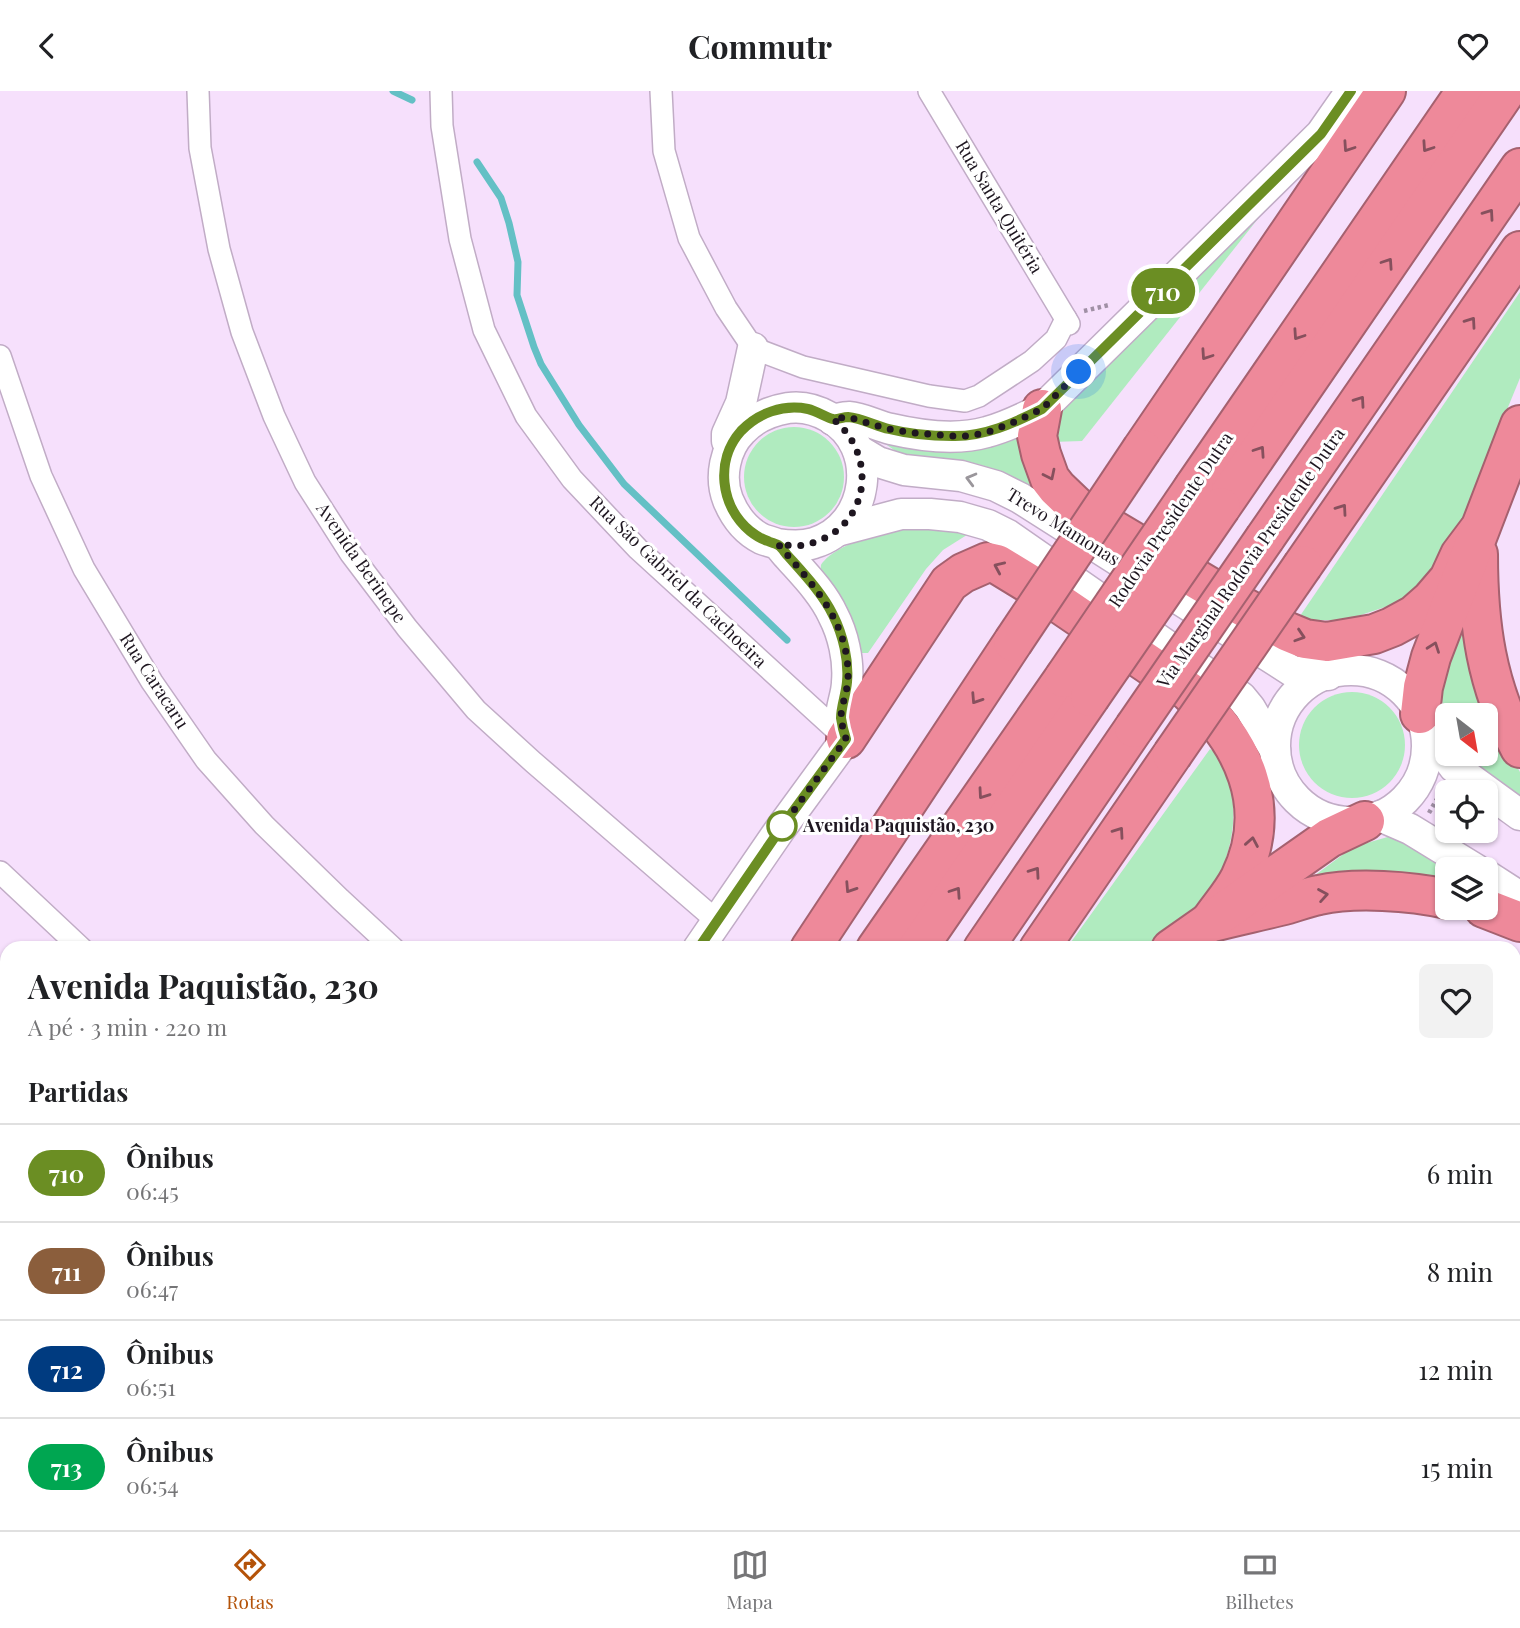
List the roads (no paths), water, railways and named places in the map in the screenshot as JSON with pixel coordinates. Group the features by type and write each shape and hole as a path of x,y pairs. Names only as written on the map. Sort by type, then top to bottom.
{"highway":[{"path":"814,941 1142,449 1386,91"},
{"name":"Rodovia Presidente Dutra","path":"1208,497 1466,91"},
{"name":"Rodovia Presidente Dutra","path":"882,941 1077,687 1208,497 1506,91"},
{"name":"Via Marginal Rodovia Presidente Dutra","path":"988,941 1520,168"},
{"path":"1044,941 1520,251"},
{"path":"1042,409 1037,436 1050,479 1080,510 1240,605 1305,639 1327,642 1374,634 1414,615 1449,579 1460,555 1478,531"},
{"path":"1423,721 1423,687 1431,657 1520,425"},
{"path":"1478,531 1479,607 1485,647 1494,688 1520,748"},
{"path":"846,739 949,583 963,573 988,562 997,564 1188,691 1209,710 1233,743 1251,785 1255,805 1252,848 1239,880 1209,923"},
{"name":"Rodovia Presidente Dutra","path":"922,941 1077,687"},
{"path":"1183,941 1329,838 1373,818"},
{"path":"1209,923 1319,895 1380,892 1435,896"},
{"path":"1498,913 1520,922"}],"main road":[{"path":"727,458 738,434 749,423 775,410 794,407 821,413 833,419 848,417 888,429 962,436 988,432 1042,409 1321,134 1351,91"},
{"path":"703,941 846,739 841,717 848,681 845,650 833,614 778,544 761,538 741,522 733,511 724,485 727,434 741,403 753,348"},
{"name":"Trevo Mamonas","path":"833,419 849,435 858,450 863,475 859,500 851,515 836,531"},
{"name":"Trevo Mamonas","path":"858,450 878,462 904,470 961,476 996,486 1020,498 1292,671 1328,675"},
{"name":"Trevo Mamonas","path":"778,544 795,546 813,543 836,531 901,515 930,513 989,525 1008,535 1241,697 1275,750"},
{"name":"Trevo Mamonas","path":"1373,818 1350,822 1316,814 1300,802 1287,787 1279,769 1275,750 1277,731 1284,712 1295,695 1310,683 1340,671 1372,673 1401,688 1412,700 1454,767 1520,815"},
{"path":"1373,818 1393,809 1415,788 1426,760 1427,744 1423,721"},
{"path":"1373,818 1409,829 1455,857"},
{"path":"1498,883 1520,897"}],"street":[{"name":"Avenida Berinepe","path":"198,91 200,148 219,249 242,332 274,416 311,492 359,565 407,628 476,710 717,921"},
{"name":"Rua São Gabriel da Cachoeira","path":"442,91 442,126 460,239 484,330 526,416 572,479 638,549 846,739"},
{"path":"661,91 664,151 689,238 726,308 753,348"},
{"name":"Rua Santa Quitéria","path":"753,348 803,367 929,397 965,401 979,396 1032,361 1056,339 1067,322 929,91"},
{"name":"Rua Caracaru","path":"0,356 51,499 84,569 152,682 206,760 264,825 385,941"},
{"path":"0,862 5,876 74,941"}],"waterway":[{"path":"393,91 412,100"},
{"path":"477,162 501,198 509,223 518,262 517,295 534,347 541,364 579,425 624,484 787,640"}],"place":[{"name":"Avenida Paquistão, 230","path":"782,826"}]}
